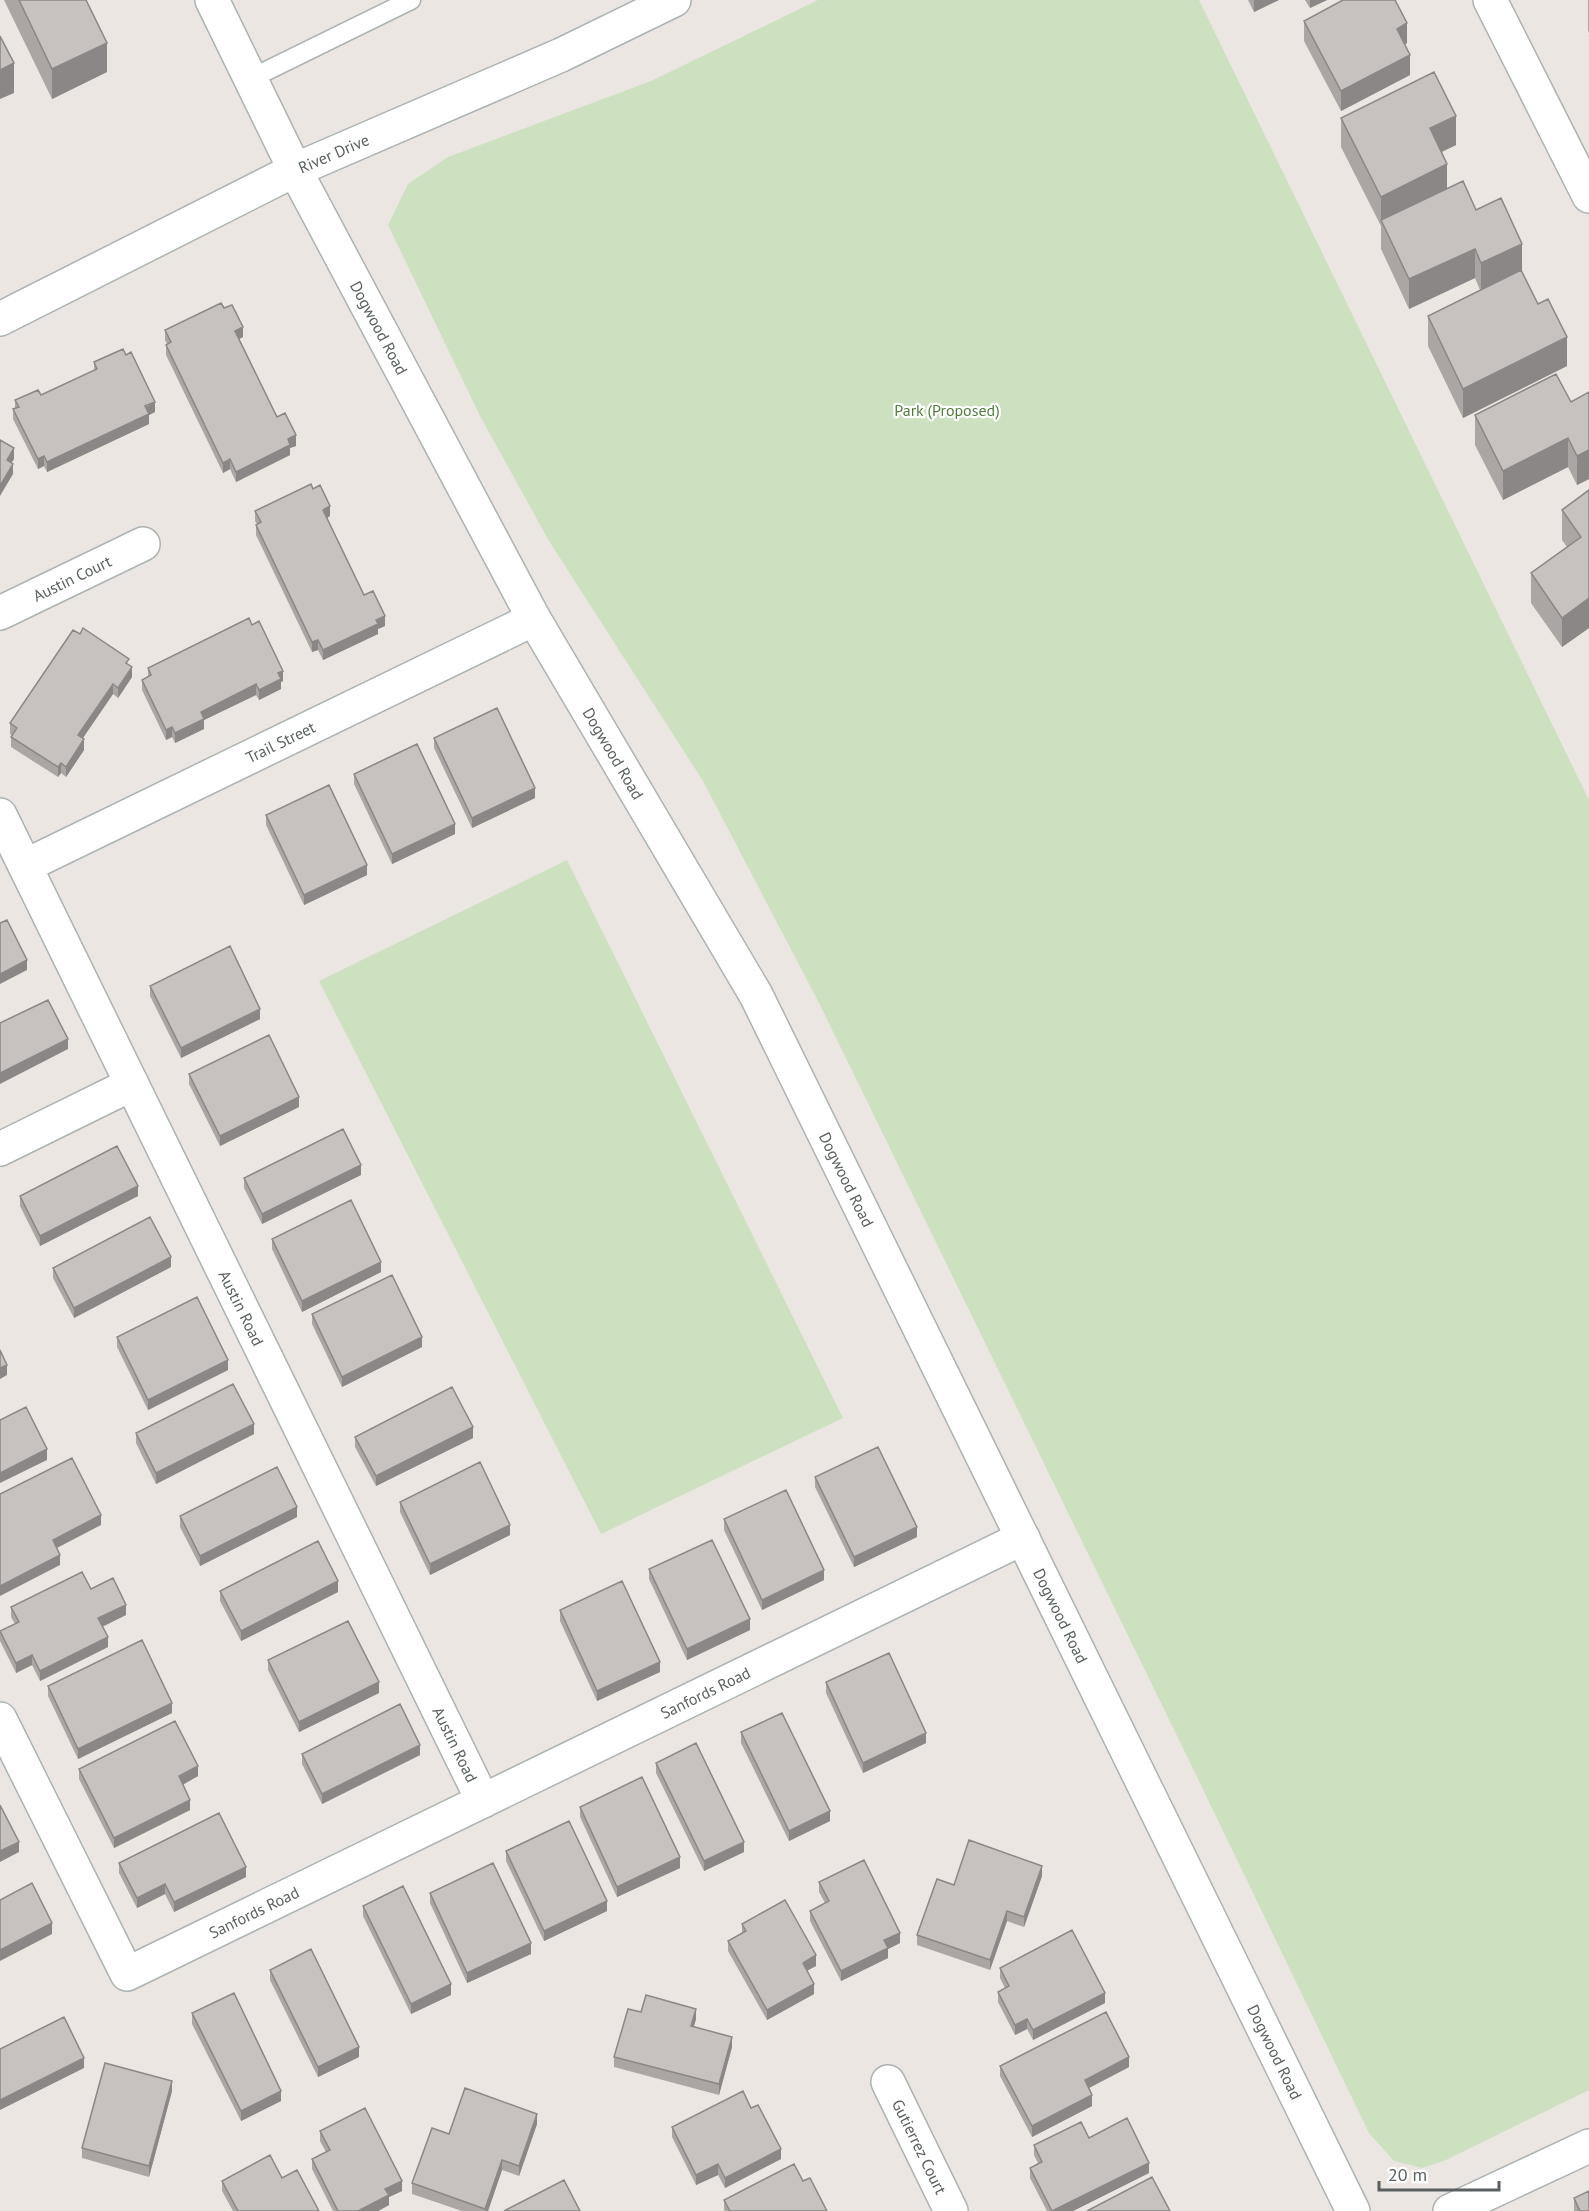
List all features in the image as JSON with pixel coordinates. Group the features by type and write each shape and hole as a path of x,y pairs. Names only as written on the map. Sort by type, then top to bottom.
{"street":[{"name":"Dogwood Road","path":"212,0 295,171 534,619 756,995 1353,2211"},
{"name":"River Drive","path":"0,319 295,171 561,56 674,0"},
{"path":"1490,0 1589,196"},
{"name":"Austin Court","path":"0,613 143,544"},
{"name":"Trail Street","path":"25,866 534,619"},
{"name":"Austin Road","path":"0,815 483,1801"},
{"path":"0,1149 132,1084"},
{"name":"Sanfords Road","path":"0,1719 127,1974 1023,1538"},
{"name":"Gutierrez Court","path":"888,2082 951,2211"},
{"path":"1450,2211 1589,2146"}],"lane":[{"path":"250,79 411,0"}],"green space":[{"name":"Park (Proposed)","path":"818,0 1199,0 1589,800 1589,2090 1444,2161 1422,2168 1394,2161 1369,2133 819,1003 703,781 549,541 480,416 388,225 408,184 448,157 651,81"},
{"path":"567,860 843,1418 601,1534 319,981"}],"building":[{"path":"19,0 86,0 107,43 52,69"},
{"path":"1343,0 1395,0 1407,23 1397,29 1410,55 1341,91 1304,21"},
{"path":"0,36 14,63 0,70"},
{"path":"1434,72 1456,116 1430,128 1447,164 1381,197 1341,118"},
{"path":"1463,181 1476,210 1501,198 1522,244 1481,263 1475,249 1409,279 1381,220"},
{"path":"1521,270 1538,304 1548,299 1567,337 1463,389 1428,316"},
{"path":"221,303 224,308 232,305 243,327 235,331 277,417 285,413 296,435 288,439 290,445 236,472 230,459 223,463 166,345 171,342 165,330"},
{"path":"123,349 126,355 131,352 155,402 145,406 149,414 47,462 44,456 38,459 13,409 19,407 15,400 38,390 41,395 97,369 94,362"},
{"path":"1556,374 1571,402 1589,392 1589,450 1577,456 1568,438 1503,471 1475,415"},
{"path":"0,440 14,448 7,460 13,464 0,486"},
{"path":"311,484 313,489 320,485 330,506 323,510 364,595 373,591 385,616 376,620 378,624 323,650 318,640 312,642 256,525 261,522 255,511"},
{"path":"1589,490 1589,598 1562,618 1531,573 1581,537 1562,510"},
{"path":"249,618 252,625 259,621 283,671 278,673 281,679 259,690 256,684 201,712 204,719 175,733 172,727 166,730 142,680 151,675 148,668"},
{"path":"83,628 129,659 126,663 132,667 118,688 113,684 78,735 84,739 66,767 61,763 58,767 11,737 17,728 10,723 73,630 80,634"},
{"path":"497,708 535,788 472,818 434,738"},
{"path":"417,744 455,824 392,854 354,774"},
{"path":"329,785 367,865 304,895 266,815"},
{"path":"7,920 27,960 0,974 0,923"},
{"path":"230,946 260,1009 181,1048 150,986"},
{"path":"48,1000 68,1039 0,1073 0,1023"},
{"path":"269,1035 299,1097 220,1136 189,1074"},
{"path":"343,1129 361,1165 262,1214 244,1178"},
{"path":"117,1146 138,1186 40,1236 20,1196"},
{"path":"351,1200 381,1262 302,1301 272,1239"},
{"path":"150,1217 171,1257 74,1308 53,1268"},
{"path":"392,1275 422,1337 342,1377 312,1314"},
{"path":"197,1297 228,1360 148,1400 117,1337"},
{"path":"0,1350 7,1365 0,1368"},
{"path":"233,1384 254,1424 156,1473 136,1433"},
{"path":"452,1387 473,1427 376,1476 355,1437"},
{"path":"26,1407 47,1449 0,1473 0,1420"},
{"path":"878,1447 917,1527 854,1557 815,1477"},
{"path":"72,1458 101,1515 53,1540 60,1555 0,1586 0,1494"},
{"path":"480,1462 510,1525 430,1564 400,1502"},
{"path":"277,1467 297,1507 200,1556 180,1516"},
{"path":"786,1490 824,1570 762,1600 724,1519"},
{"path":"712,1540 750,1619 687,1649 649,1569"},
{"path":"318,1541 338,1581 241,1631 220,1591"},
{"path":"82,1572 91,1589 113,1578 126,1605 98,1618 108,1637 40,1671 32,1655 16,1663 0,1631 19,1622 11,1607"},
{"path":"622,1581 660,1662 597,1691 560,1610"},
{"path":"348,1621 379,1682 299,1722 268,1660"},
{"path":"142,1640 172,1703 78,1749 48,1686"},
{"path":"889,1653 926,1733 863,1763 826,1682"},
{"path":"400,1704 420,1745 322,1794 302,1754"},
{"path":"782,1713 830,1811 789,1831 741,1732"},
{"path":"175,1721 198,1766 179,1776 190,1800 114,1838 79,1769"},
{"path":"696,1743 744,1842 704,1861 656,1763"},
{"path":"642,1777 680,1857 617,1887 580,1807"},
{"path":"0,1805 19,1842 0,1851"},
{"path":"219,1813 246,1867 174,1902 165,1884 137,1898 119,1863"},
{"path":"569,1821 607,1901 544,1931 506,1851"},
{"path":"969,1840 1042,1866 1024,1917 1007,1911 990,1960 917,1935 937,1879 954,1885"},
{"path":"864,1860 900,1933 884,1940 888,1948 841,1971 810,1911 829,1901 819,1882"},
{"path":"493,1863 531,1943 467,1973 430,1893"},
{"path":"32,1883 52,1923 0,1950 0,1900"},
{"path":"403,1886 451,1984 411,2004 363,1906"},
{"path":"785,1900 816,1955 803,1963 814,1984 767,2010 728,1941 746,1931 742,1924"},
{"path":"1072,1930 1105,1993 1033,2030 1027,2019 1015,2025 998,1992 1009,1986 1000,1968"},
{"path":"311,1949 359,2047 318,2067 270,1970"},
{"path":"234,1993 281,2091 241,2111 192,2013"},
{"path":"646,1995 696,2009 691,2026 732,2037 719,2084 614,2057 628,2009 641,2012"},
{"path":"1106,2012 1129,2057 1085,2080 1092,2095 1032,2126 1000,2066"},
{"path":"64,2017 84,2058 0,2100 0,2049"},
{"path":"105,2063 172,2081 149,2166 82,2148"},
{"path":"465,2088 537,2114 519,2166 502,2160 485,2209 412,2183 432,2128 449,2134"},
{"path":"743,2091 751,2108 758,2105 781,2149 725,2178 718,2164 696,2175 672,2127"},
{"path":"365,2108 402,2181 385,2189 389,2195 358,2211 338,2211 312,2159 330,2150 320,2131"},
{"path":"1127,2118 1149,2163 1052,2211 1030,2168 1042,2162 1034,2145 1081,2122 1089,2138"},
{"path":"270,2155 282,2178 297,2170 319,2211 238,2211 222,2181"},
{"path":"794,2164 803,2181 810,2178 827,2211 730,2211 724,2200"},
{"path":"1152,2177 1170,2211 1087,2211"},
{"path":"564,2180 580,2211 504,2211"},
{"path":"1589,2191 1589,2211 1580,2211 1574,2198"}]}
